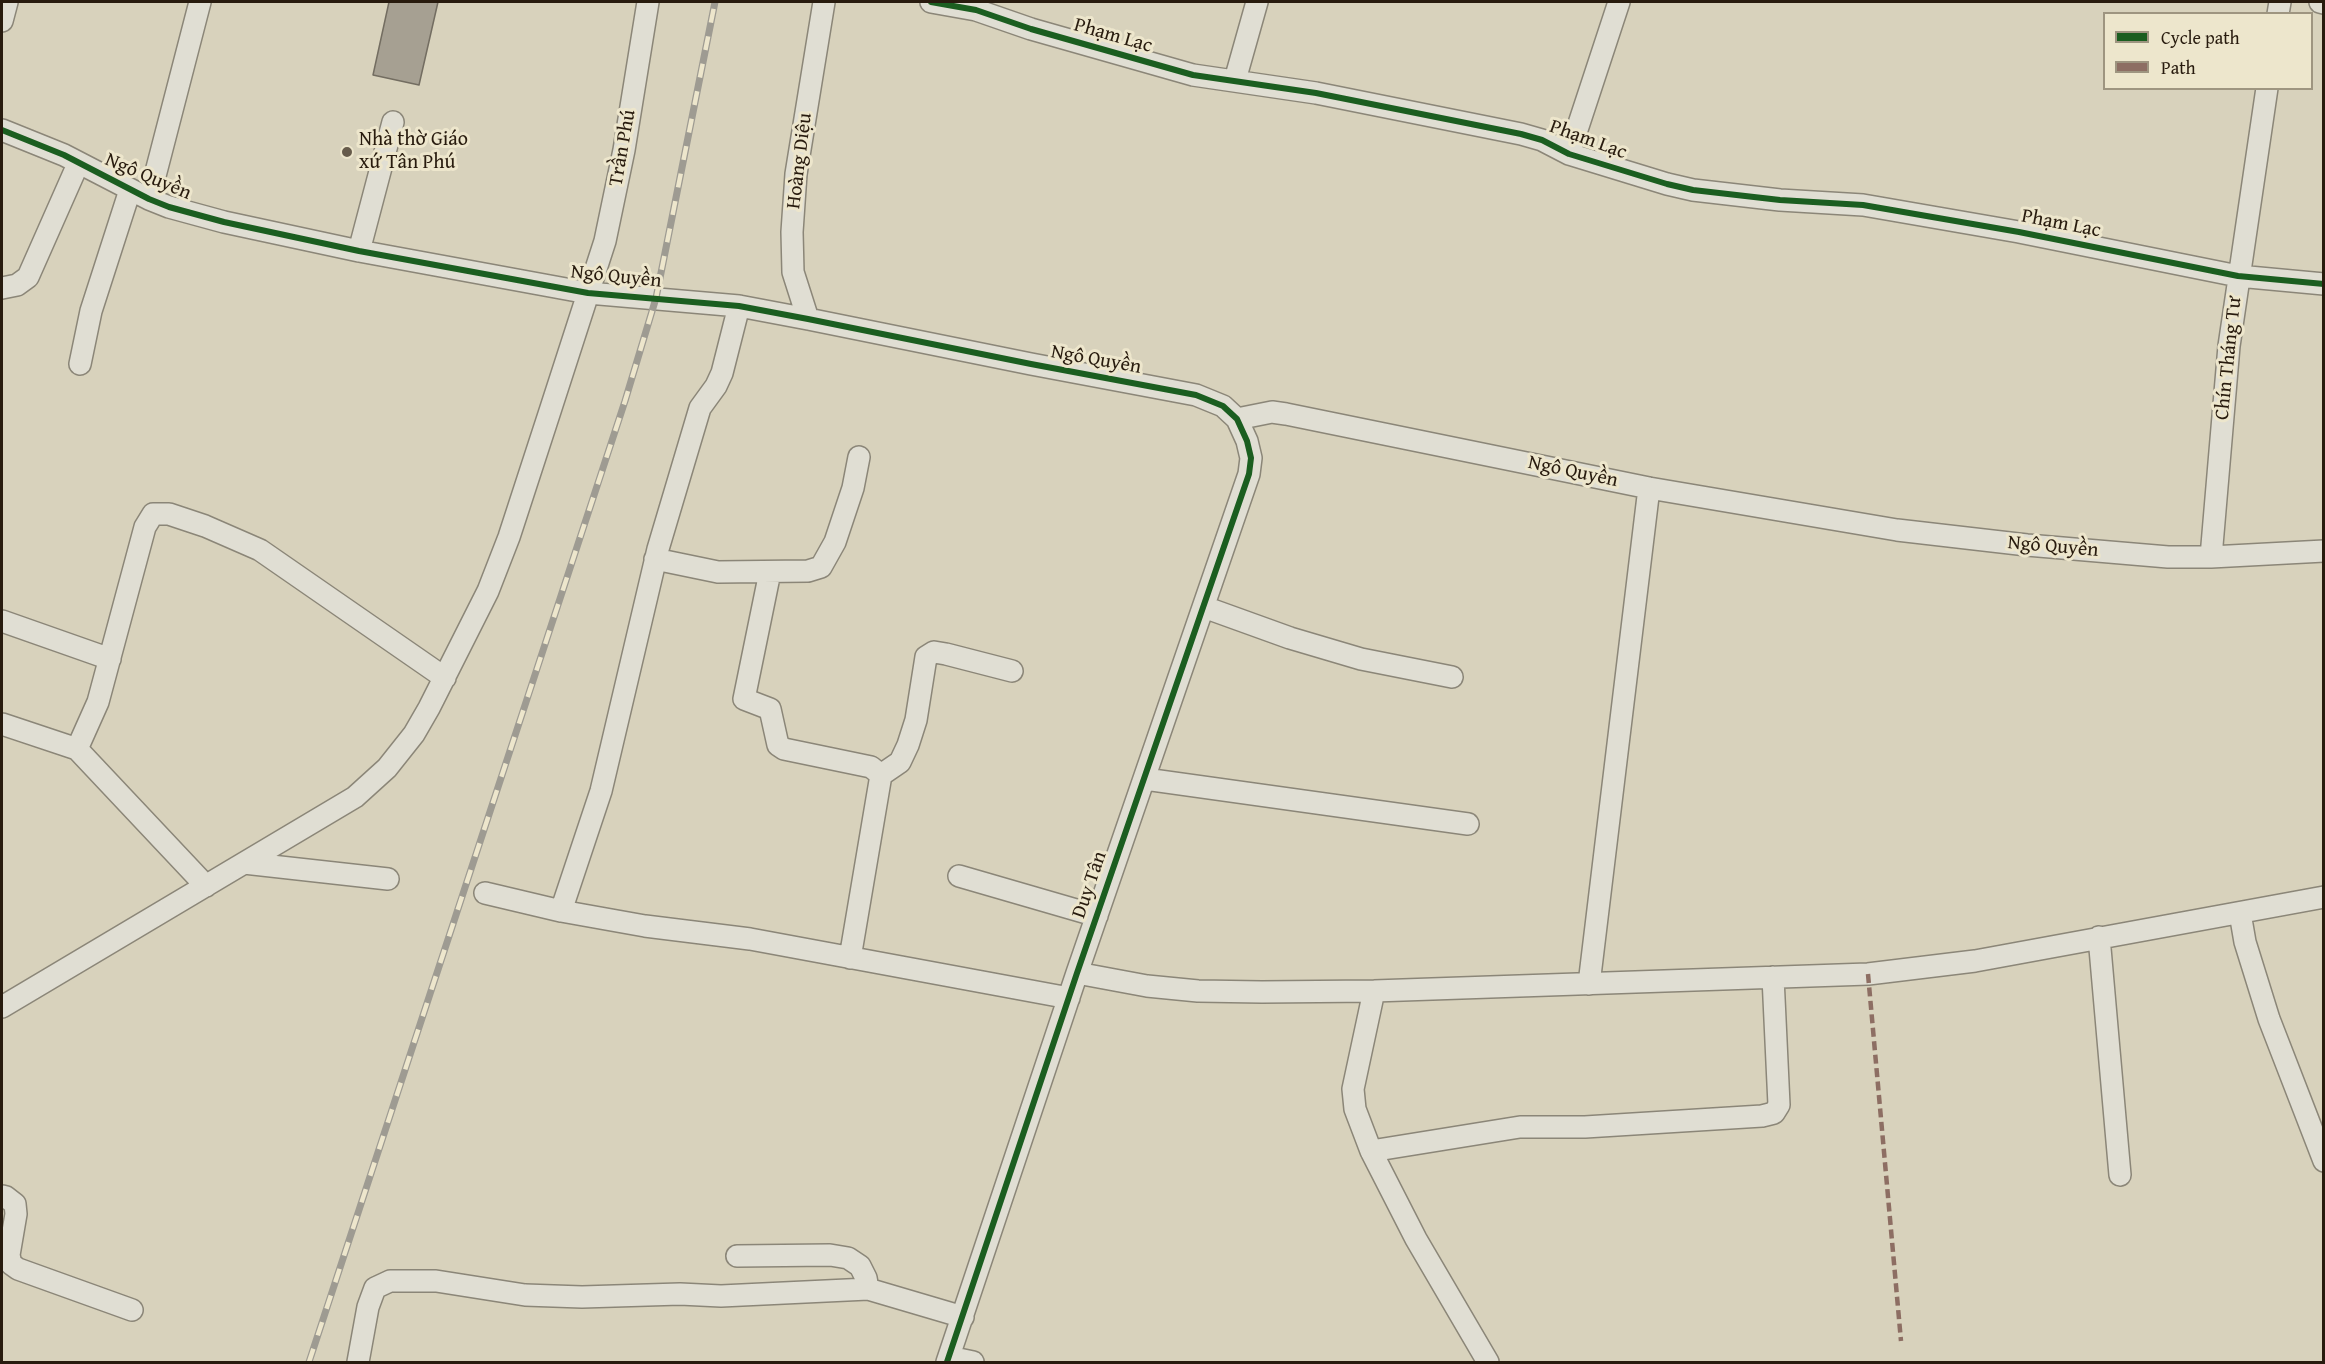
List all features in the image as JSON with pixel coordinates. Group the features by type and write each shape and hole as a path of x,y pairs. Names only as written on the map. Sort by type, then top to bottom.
{"street":[{"path":"2,21 7,2"},
{"path":"80,364 91,311 139,194 200,2"},
{"name":"Trần Phú","path":"2,1007 355,797 387,768 414,734 478,614 501,558 588,293 604,241 620,174 648,2"},
{"name":"Hoàng Diệu","path":"808,319 793,272 792,232 796,174 824,2"},
{"name":"Phạm Lạc","path":"931,2 976,10 1192,75 1316,93 1521,134 1542,140 1569,154 1693,190 1780,200 1863,205 2008,230 2238,276 2324,284"},
{"path":"1235,80 1257,2"},
{"path":"1569,154 1619,2"},
{"name":"Chín Tháng Tư","path":"2211,558 2229,345 2267,90"},
{"path":"359,250 393,122"},
{"name":"Ngô Quyền","path":"2,130 46,146 78,164 169,207 224,222 588,293 739,306 808,319 1197,395 1223,406 1237,419 1272,412 1286,414 1649,488 1887,529 2027,545 2168,557 2211,558 2324,551"},
{"path":"2,288 17,285 28,277 78,164"},
{"path":"561,911 601,790 656,559 700,408 717,386 722,373 739,306"},
{"name":"Duy Tân","path":"948,1359 1077,973 1249,474 1251,458 1247,441 1237,419"},
{"path":"656,559 718,572 808,571 821,567 839,531 853,488 859,457"},
{"path":"1589,984 1649,488"},
{"path":"77,749 98,702 145,527 153,514 169,514 205,526 260,550 445,678"},
{"path":"770,572 744,699 770,709 778,745 784,749 871,767 881,775"},
{"path":"1204,607 1290,638 1361,658 1452,678"},
{"path":"2,621 111,659"},
{"path":"850,958 881,775 900,762 909,745 916,720 926,657 934,652 1012,671"},
{"path":"2,724 77,749 206,886"},
{"path":"1145,779 1468,824"},
{"path":"244,863 388,879"},
{"path":"959,876 1097,916"},
{"path":"484,893 561,911 645,926 750,939 1069,998"},
{"path":"1077,973 1147,986 1198,991 1374,991 1868,974 1975,961 2324,897"},
{"path":"2240,913 2245,942 2269,1019 2324,1161"},
{"path":"2098,937 2120,1175"},
{"path":"1371,1151 1520,1126 1596,1126 1762,1116 1774,1113 1779,1105 1773,977"},
{"path":"1374,991 1353,1089 1355,1109 1371,1151 1416,1239 1488,1362"},
{"path":"2,1196 15,1204 16,1215 9,1255 11,1264 18,1269 132,1310"},
{"path":"737,1256 830,1255 848,1258 860,1266 868,1289"},
{"path":"358,1362 368,1307 375,1288 390,1281 436,1281 525,1294 582,1298 680,1294 721,1296 868,1289 963,1317"},
{"path":"948,1359 973,1362"}],"building":[{"path":"389,2 438,2 419,85 373,75"}],"railway":[{"path":"309,1362 625,401 656,298 715,2"}],"marked path":[{"path":"1868,974 1901,1341"}],"cycle path":[{"path":"931,2 976,10 1031,29 1193,75 1316,93 1521,134 1542,140 1569,154 1693,190 1780,200 1863,205 2019,232 2238,276 2324,284"},
{"path":"2,130 64,155 149,199 224,222 359,251 588,293 739,306 808,319 1196,395 1223,406 1237,419 1247,441 1251,458 1249,474 1077,973 947,1362"}],"place":[{"name":"Nhà thờ Giáo xứ Tân Phú","path":"347,152"}]}
